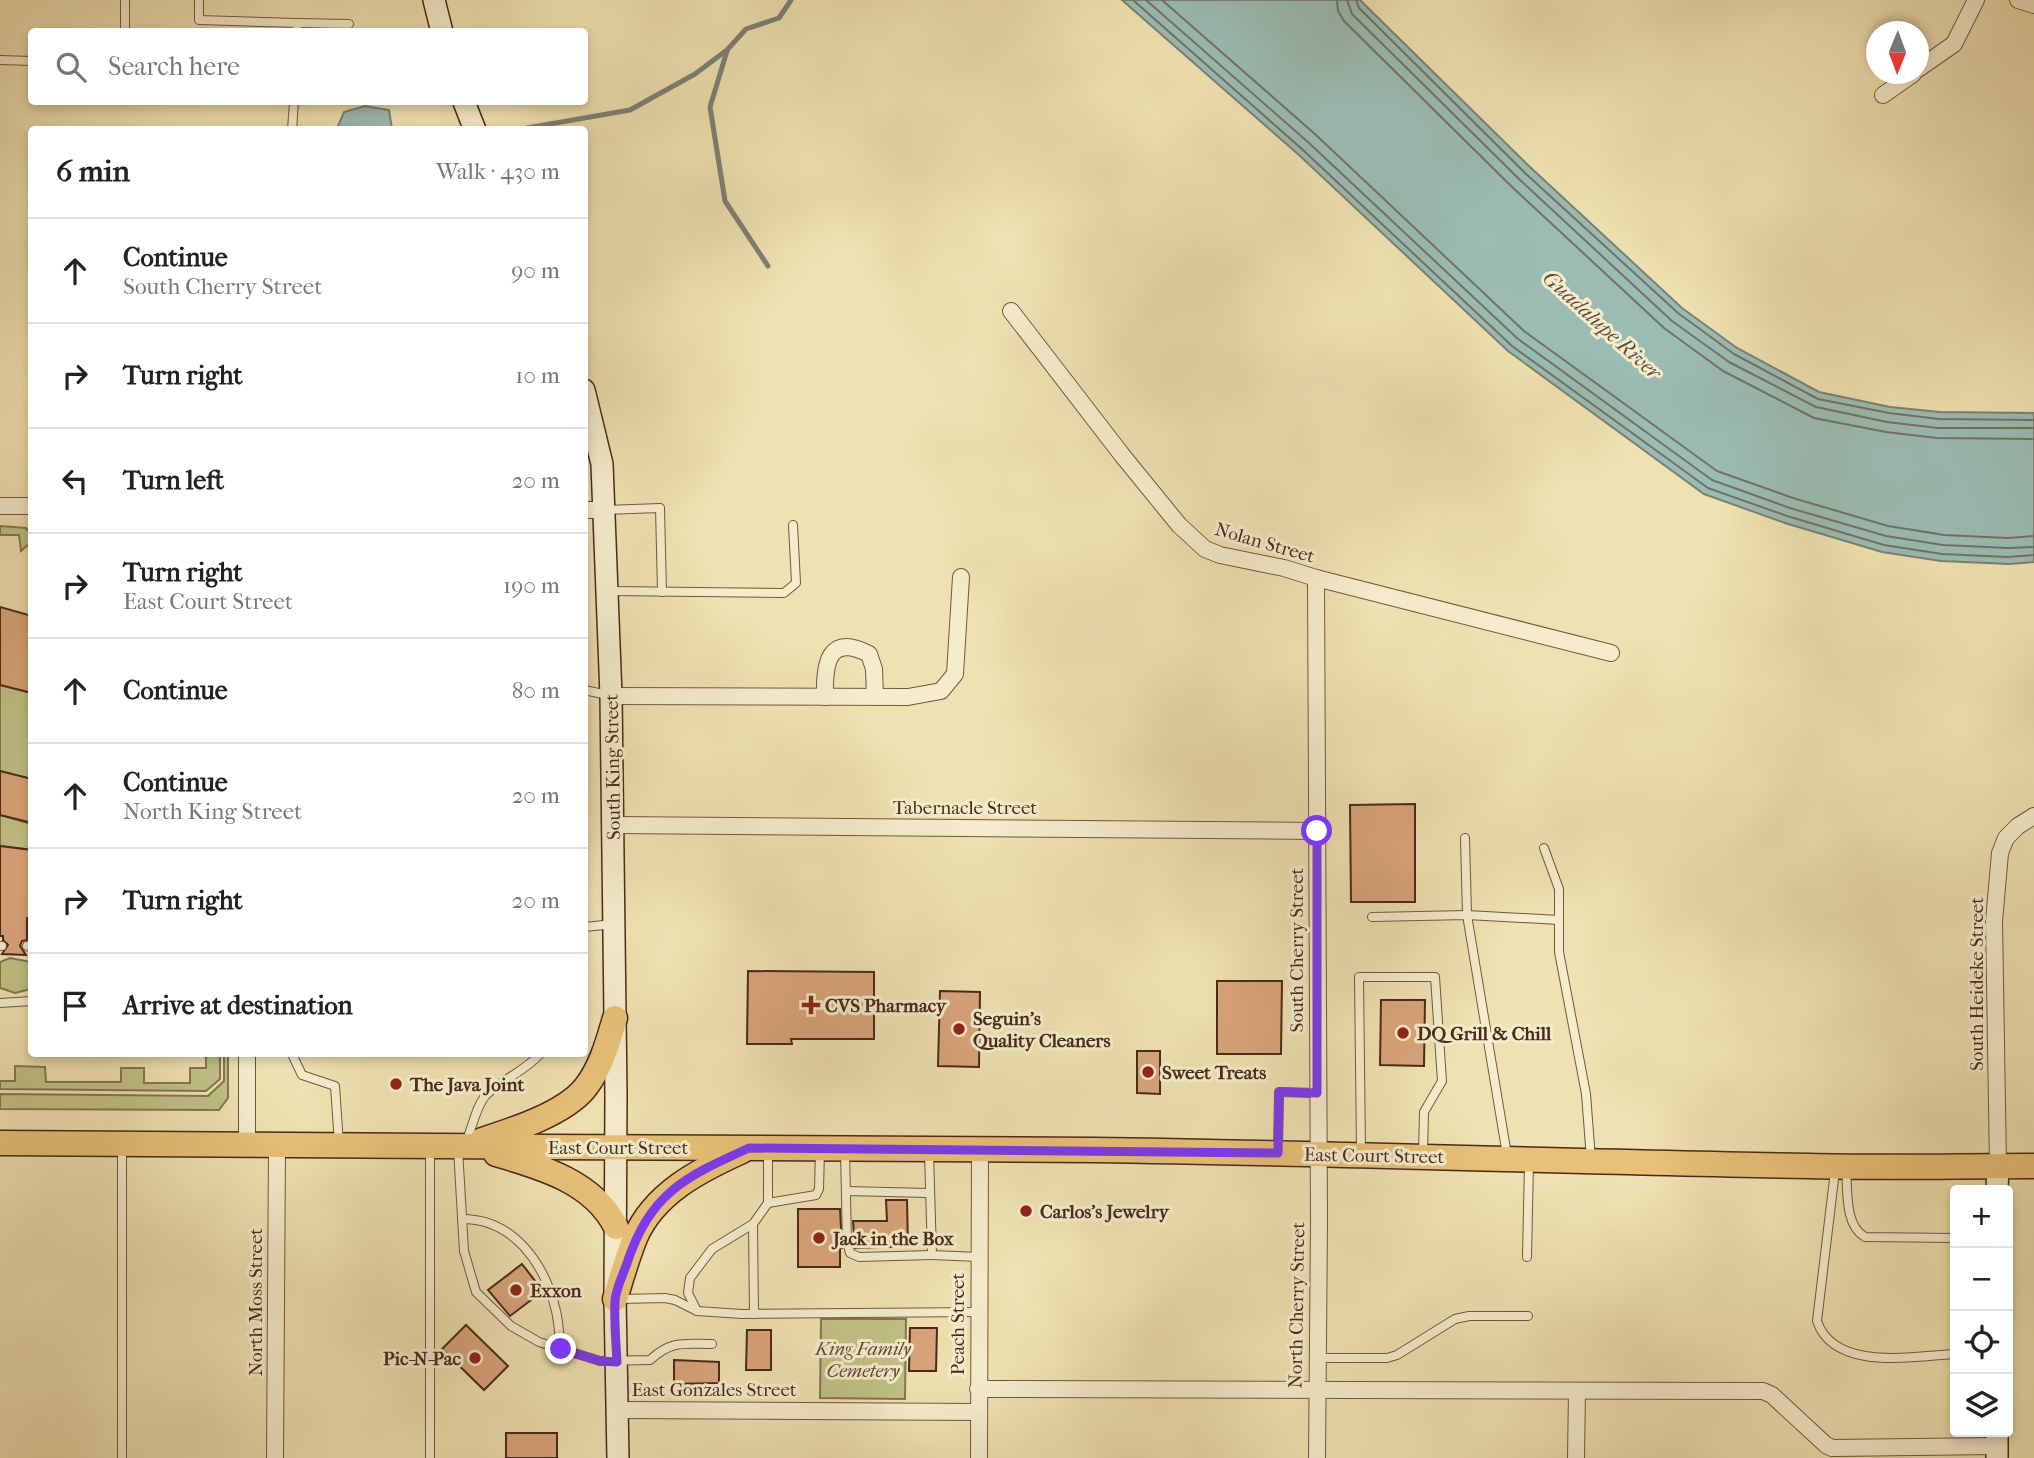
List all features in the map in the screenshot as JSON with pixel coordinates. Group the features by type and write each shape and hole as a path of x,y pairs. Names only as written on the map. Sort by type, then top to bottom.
{"main road":[{"path":"434,0 441,28"},
{"path":"465,105 473,126"},
{"name":"South King Street","path":"588,406 602,464 595,510 607,591 611,696 618,1458"},
{"path":"461,1146 501,1134 561,1108 578,1096 596,1070 615,1018"},
{"name":"East Court Street","path":"0,1143 247,1147 845,1148 1317,1153 1841,1167 1998,1178 2034,1166"},
{"path":"461,1146 538,1167 568,1181 597,1199 608,1211 616,1227"},
{"path":"615,1299 636,1237 659,1202 697,1173 759,1148"}],"street":[{"path":"1929,62 1954,44 1976,0"},
{"path":"2018,0 2034,5"},
{"path":"1883,95 1899,84"},
{"name":"Nolan Street","path":"1011,312 1138,475 1179,525 1205,549 1611,653"},
{"path":"0,506 28,506"},
{"path":"611,696 908,697 941,691 956,674 961,578"},
{"name":"South Cherry Street","path":"1317,578 1317,1153"},
{"path":"825,697 824,673 829,656 841,647 857,648 869,654 874,669 875,697"},
{"name":"South Heideke Street","path":"1998,1178 1994,921 2000,853 2006,838 2034,816"},
{"name":"Tabernacle Street","path":"613,825 1317,831"},
{"path":"247,1057 247,1147"},
{"name":"North Moss Street","path":"275,1458 276,1147"},
{"name":"Peach Street","path":"979,1458 980,1149"},
{"name":"North Cherry Street","path":"1317,1153 1317,1458"},
{"path":"978,1389 1763,1391 1772,1395 1832,1448 1997,1445"},
{"path":"1576,1458 1577,1391"},
{"name":"East Gonzales Street","path":"618,1409 978,1412"}],"lane":[{"path":"125,0 125,28"},
{"path":"199,0 199,20 297,27 349,24"},
{"path":"0,60 28,61"},
{"path":"292,126 293,105"},
{"path":"595,510 660,508 662,592"},
{"path":"607,591 784,593 796,583 793,525"},
{"path":"588,691 611,696"},
{"path":"1465,838 1467,915 1518,1158 1527,1257"},
{"path":"1544,848 1559,889 1559,952 1586,1094 1592,1161"},
{"path":"1372,917 1467,915 1559,920"},
{"path":"588,927 614,924"},
{"path":"1361,1154 1359,977 1435,976 1441,1081 1424,1112 1423,1156"},
{"path":"2,1001 28,1001"},
{"path":"293,1057 302,1075 335,1086 340,1147"},
{"path":"537,1057 484,1097 461,1146 464,1251 477,1292 511,1326 539,1342 600,1361 650,1360 663,1348 677,1344 712,1344"},
{"path":"1278,1153 1279,1092 1317,1093"},
{"path":"122,1145 122,1458"},
{"path":"430,1146 430,1458"},
{"path":"697,1311 688,1293 690,1278 712,1249 753,1224 768,1203 759,1148"},
{"path":"768,1203 816,1195 819,1189 820,1148"},
{"path":"845,1148 847,1242 850,1252 859,1257 979,1257"},
{"path":"929,1149 932,1255"},
{"path":"1841,1167 1850,1213 1857,1232 1866,1237 1950,1238"},
{"path":"1841,1167 1816,1321 1820,1330 1846,1351 1869,1358 1950,1354"},
{"path":"846,1191 929,1193"},
{"path":"462,1219 478,1219 506,1231 520,1242 545,1278 556,1312 561,1349"},
{"path":"753,1224 754,1314"},
{"path":"615,1299 665,1298 697,1311 754,1314 979,1312"},
{"path":"1316,1358 1387,1358 1397,1355 1455,1319 1469,1316 1528,1316"}],"green space":[{"path":"0,526 26,528 28,545 21,551 19,535 0,535"},
{"path":"0,685 28,692 28,778 0,771"},
{"path":"0,815 28,823 28,850 0,846"},
{"path":"10,958 28,961 28,990 15,993 0,988 0,962"},
{"path":"206,1057 220,1057 220,1079 206,1091 0,1089 0,1081 15,1081 15,1066 45,1067 46,1082 121,1082 121,1068 144,1068 144,1083 190,1083 190,1068 206,1068"},
{"path":"224,1057 228,1057 228,1098 219,1110 0,1109 0,1094 208,1096 224,1081"},
{"name":"King Family Cemetery","path":"821,1319 906,1319 905,1399 820,1398"}],"water":[{"name":"Guadalupe River","path":"1122,0 1360,0 1530,167 1682,308 1737,348 1819,392 1890,407 1940,412 2034,413 2034,562 2009,564 1941,561 1882,552 1785,523 1704,494 1508,351 1299,155"},
{"path":"365,106 389,110 392,126 338,126 344,112"}],"building":[{"path":"0,607 28,615 28,692 0,685"},
{"path":"0,771 28,778 28,822 0,815"},
{"path":"1415,804 1415,902 1351,902 1350,805"},
{"path":"0,846 28,850 27,940 22,941 20,946 26,955 2,954 8,945 3,936 0,936"},
{"name":"CVS Pharmacy","path":"748,971 874,972 874,1039 791,1039 792,1044 747,1044"},
{"path":"1217,981 1282,981 1281,1054 1217,1054"},
{"name":"Seguin's Quality Cleaners","path":"940,991 980,992 979,1067 938,1066"},
{"name":"DQ Grill & Chill","path":"1381,1000 1425,1000 1424,1066 1380,1065"},
{"name":"Sweet Treats","path":"1137,1051 1160,1051 1160,1094 1137,1093"},
{"path":"886,1200 907,1200 908,1246 855,1248 853,1221 887,1221"},
{"name":"Jack in the Box","path":"798,1209 840,1209 840,1267 798,1267"},
{"name":"Exxon","path":"522,1264 543,1291 510,1316 488,1290"},
{"name":"Pic-N-Pac","path":"466,1325 508,1366 484,1390 442,1349"},
{"path":"910,1328 937,1328 936,1371 909,1371"},
{"path":"747,1330 771,1330 771,1370 746,1370"},
{"path":"674,1360 719,1362 719,1383 674,1384"},
{"path":"506,1433 557,1433 557,1458 506,1458"}],"waterway":[{"path":"538,126 630,110 695,74 727,50 746,29 779,18 791,0"},
{"path":"727,51 710,107 725,201 768,266"}],"place":[{"name":"CVS Pharmacy","path":"811,1005"},
{"name":"Seguin's Quality Cleaners","path":"959,1029"},
{"name":"DQ Grill & Chill","path":"1403,1033"},
{"name":"Sweet Treats","path":"1148,1072"},
{"name":"The Java Joint","path":"396,1084"},
{"name":"Carlos's Jewelry","path":"1026,1211"},
{"name":"Jack in the Box","path":"819,1238"},
{"name":"Exxon","path":"516,1290"},
{"name":"Pic-N-Pac","path":"475,1358"}],"route":[{"path":"561,1349 600,1361 617,1362 615,1299 636,1237 645,1220 659,1202 678,1185 749,1148 1278,1153 1279,1092 1317,1093 1317,831"}]}
